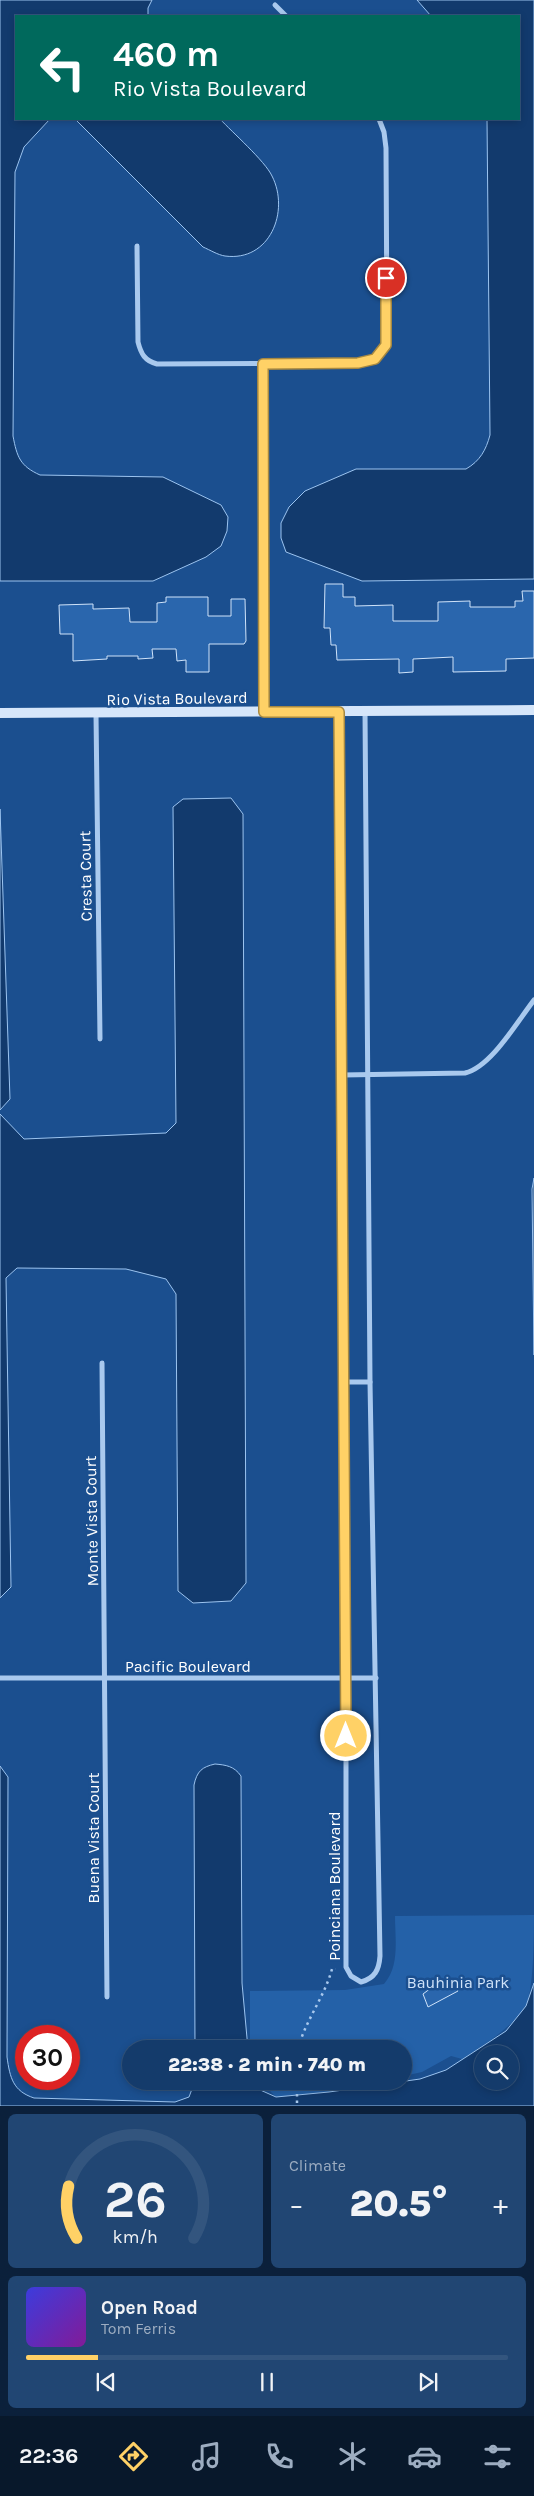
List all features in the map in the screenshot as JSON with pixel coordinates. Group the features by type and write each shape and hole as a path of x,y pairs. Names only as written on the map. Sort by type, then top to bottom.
{"street":[{"path":"275,5 285,15"},
{"path":"137,246 138,342 144,358 158,364 368,362 381,354 386,345 386,148 384,132 378,120"},
{"path":"263,364 264,712"},
{"name":"Rio Vista Boulevard","path":"0,714 534,710"},
{"name":"Poinciana Boulevard","path":"339,712 346,1678 346,1966 351,1976 361,1982 370,1979 379,1968 380,1956 370,1382 365,711"},
{"name":"Cresta Court","path":"96,714 100,1039"},
{"path":"342,1075 473,1072 484,1064 534,1000"},
{"name":"Monte Vista Court","path":"102,1363 105,1678"},
{"path":"344,1382 370,1382"},
{"name":"Pacific Boulevard","path":"0,1678 376,1678"},
{"name":"Buena Vista Court","path":"105,1678 107,1997"}],"path":[{"path":"300,2040 325,1991 332,1970 346,1966"},
{"path":"297,2090 297,2106"}],"green space":[{"name":"Bauhinia Park","path":"534,1915 532,1977 525,2007 504,2029 483,2045 474,2045 474,2051 462,2059 451,2056 422,2072 412,2074 412,2040 250,2040 250,1991 345,1990 384,1984 395,1961 395,1916"},
{"path":"269,2090 338,2090 329,2092 276,2097"}],"shaded area":[{"path":"0,0 152,0 148,8 148,15 15,15 15,120 49,120 24,147 15,172 13,436 20,460 33,472 40,475 163,477 221,505 228,517 227,531 221,546 206,557 153,581 0,581"},
{"path":"417,0 534,0 534,579 362,581 286,552 281,538 281,523 289,507 305,491 356,469 466,469 482,455 487,446 490,435 487,120 520,120 520,15 430,15"},
{"path":"76,120 221,120 256,155 272,176 277,190 279,204 277,218 272,231 264,243 254,251 241,256 225,256 203,247"},
{"path":"231,798 243,814 246,1583 231,1601 193,1603 178,1591 176,1294 166,1279 126,1269 17,1268 6,1278 11,1587 0,1598 0,1114 24,1139 166,1133 176,1123 173,807 183,799"},
{"path":"0,809 10,1099 0,1110"},
{"path":"534,1178 534,1355 532,1189"},
{"path":"215,1764 223,1765 236,1770 241,1776 242,1983 247,2040 195,2040 194,1785 201,1770"},
{"path":"0,1766 8,1777 7,2057 15,2090 19,2090 34,2098 175,2102 189,2097 192,2090 260,2090 276,2097 343,2090 412,2090 412,2080 446,2070 474,2052 474,2090 519,2090 519,2045 484,2045 506,2031 526,2006 534,1983 534,2106 0,2106"}],"building":[{"path":"325,584 343,584 343,597 355,597 355,606 393,605 393,621 438,621 438,602 470,601 470,607 515,607 515,601 523,601 522,591 534,591 534,658 506,659 506,671 453,672 453,657 413,659 413,672 399,673 399,659 337,660 336,645 331,645 330,628 324,628"},
{"path":"166,597 208,597 208,616 231,616 231,599 245,599 246,641 244,644 209,644 209,672 186,672 186,660 177,661 176,649 152,649 153,658 138,659 138,656 107,656 107,659 73,661 73,634 60,634 59,605 93,604 93,609 129,608 130,622 157,622 157,603 166,602"},
{"path":"450,1979 458,1991 428,2007 423,1994 435,1985"}],"route":[{"path":"346,1736 339,712 264,712 263,364 358,363 375,359 381,354 386,345 386,278"}]}
